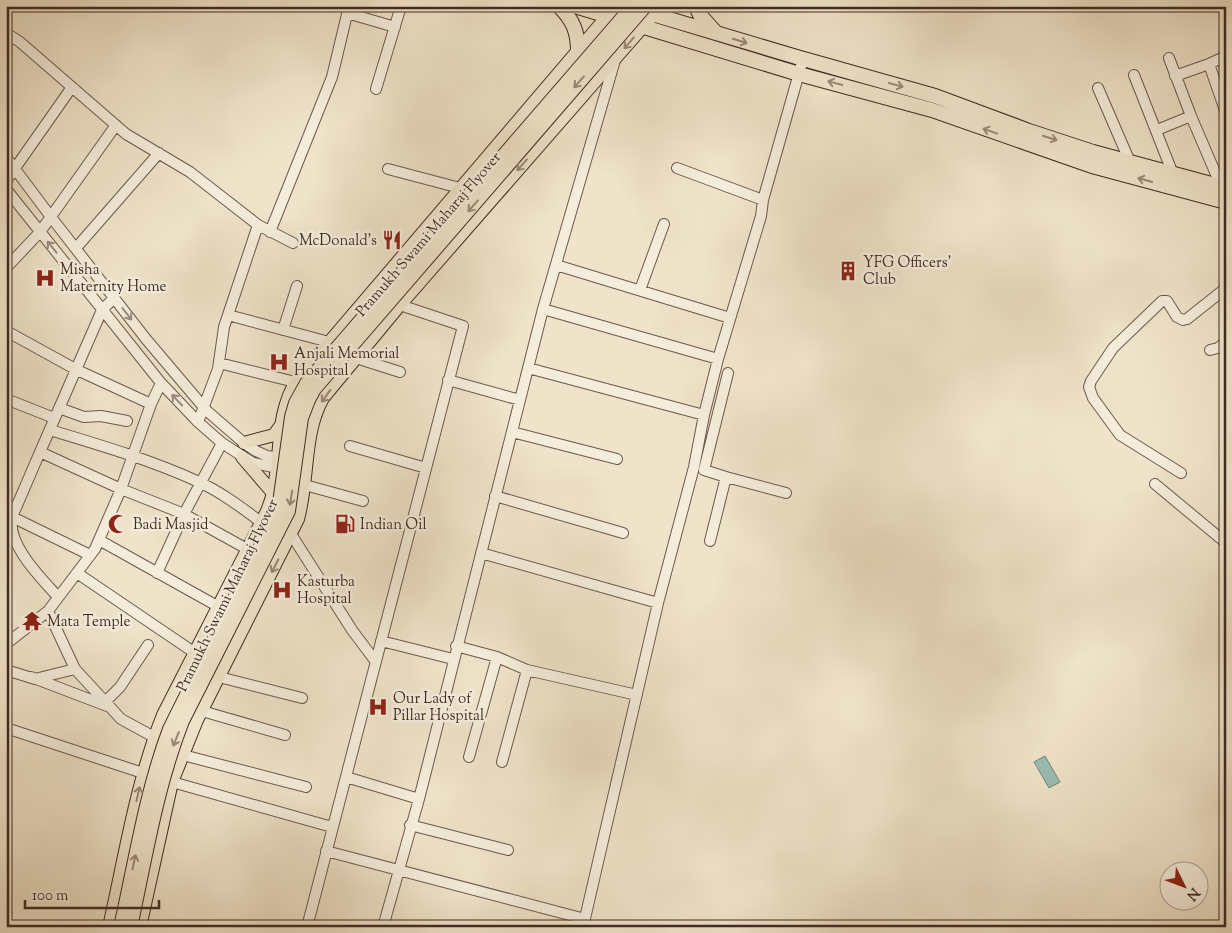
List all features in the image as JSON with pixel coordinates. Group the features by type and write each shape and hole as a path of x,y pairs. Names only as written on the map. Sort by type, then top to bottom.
{"highway":[{"path":"559,6 573,23 577,36 578,51"},
{"path":"575,6 612,11 642,28 932,110 1082,162 1172,180 1224,187"},
{"path":"626,6 653,9 716,33 803,60 935,96 1029,131 1130,162 1226,202"},
{"path":"696,6 705,21 716,33"}],"main road":[{"name":"Pramukh Swami Maharaj Flyover","path":"120,927 153,776 161,750 169,729 278,510 291,417 300,393 632,6"},
{"path":"140,927 172,782 202,711 298,519 302,505 313,423 323,398 400,305 642,28 653,9"},
{"name":"Pramukh Swami Maharaj Flyover","path":"131,927 171,751 183,722 289,511 302,418 309,400 322,382 653,9"},
{"path":"109,927 143,773 154,738 163,715 262,522 273,493 283,410 289,392 295,382 612,11"},
{"path":"244,443 274,435 281,425"},
{"path":"242,456 273,493"}],"street":[{"path":"376,90 401,6"},
{"path":"270,232 332,77 348,10 395,27"},
{"path":"6,33 20,42 126,134 190,172 270,232 293,243"},
{"path":"1175,76 1226,56"},
{"path":"1169,58 1191,116 1224,187"},
{"path":"383,927 410,825 419,799 456,646 528,368 615,59"},
{"path":"326,851 584,923 658,603 694,467 704,415 718,359 761,216 763,200 803,60"},
{"path":"1209,64 1225,107"},
{"path":"1134,75 1157,130 1172,180"},
{"path":"6,181 72,87"},
{"path":"1098,88 1130,162"},
{"path":"1157,130 1191,116"},
{"path":"6,268 40,232 116,125"},
{"path":"76,248 159,153"},
{"path":"6,157 146,339 204,406 244,443 277,462"},
{"path":"677,168 763,200"},
{"path":"388,170 460,188"},
{"path":"6,189 161,383 198,422 222,443 253,463 277,462 307,465"},
{"path":"198,422 219,363 224,327 258,224"},
{"path":"640,290 664,224"},
{"path":"556,265 730,318"},
{"path":"283,330 297,286"},
{"path":"1181,473 1120,435 1093,398 1089,387 1090,382 1113,348 1162,301 1167,301 1177,317 1183,320 1187,319 1226,288"},
{"path":"58,598 26,561 10,526 9,516 50,430 102,310 114,298"},
{"path":"307,927 463,326 400,305"},
{"path":"544,309 718,359"},
{"path":"228,315 329,342"},
{"path":"8,332 77,370 151,404"},
{"path":"1210,350 1218,348 1226,342"},
{"path":"356,358 400,372"},
{"path":"219,363 295,382"},
{"path":"528,368 704,415"},
{"path":"728,373 704,470 786,493"},
{"path":"448,380 520,400"},
{"path":"6,644 48,611 99,540 134,456 151,404 161,383"},
{"path":"6,399 54,418"},
{"path":"59,408 84,417 101,416 127,421"},
{"path":"50,430 134,456 201,483 232,501 262,522"},
{"path":"512,432 617,459"},
{"path":"158,573 184,514 222,443"},
{"path":"350,446 426,468"},
{"path":"40,452 120,489 184,514 247,549"},
{"path":"710,541 726,477"},
{"path":"1155,484 1226,543"},
{"path":"305,485 362,501"},
{"path":"495,496 623,533"},
{"path":"9,516 90,555"},
{"path":"291,534 352,630 376,662"},
{"path":"99,540 219,607"},
{"path":"480,553 658,603"},
{"path":"77,573 195,653"},
{"path":"48,611 75,669 121,719 154,738"},
{"path":"381,641 453,659"},
{"path":"108,705 148,645"},
{"path":"456,646 497,657 527,670 637,695"},
{"path":"469,757 497,657"},
{"path":"31,677 35,678 75,669"},
{"path":"6,670 108,705"},
{"path":"502,762 527,670"},
{"path":"219,676 302,698"},
{"path":"202,711 285,735"},
{"path":"6,728 172,782 332,827"},
{"path":"183,755 306,787"},
{"path":"346,777 419,799"},
{"path":"410,825 508,850"}],"water":[{"path":"1045,756 1060,782 1049,788 1034,762"}],"place":[{"name":"McDonald's","path":"392,240"},
{"name":"YFG Officers' Club","path":"848,271"},
{"name":"Misha Maternity Home","path":"45,278"},
{"name":"Anjali Memorial Hospital","path":"279,362"},
{"name":"Badi Masjid","path":"118,524"},
{"name":"Indian Oil","path":"345,524"},
{"name":"Kasturba Hospital","path":"282,590"},
{"name":"Mata Temple","path":"32,621"},
{"name":"Our Lady of Pillar Hospital","path":"378,707"}]}
